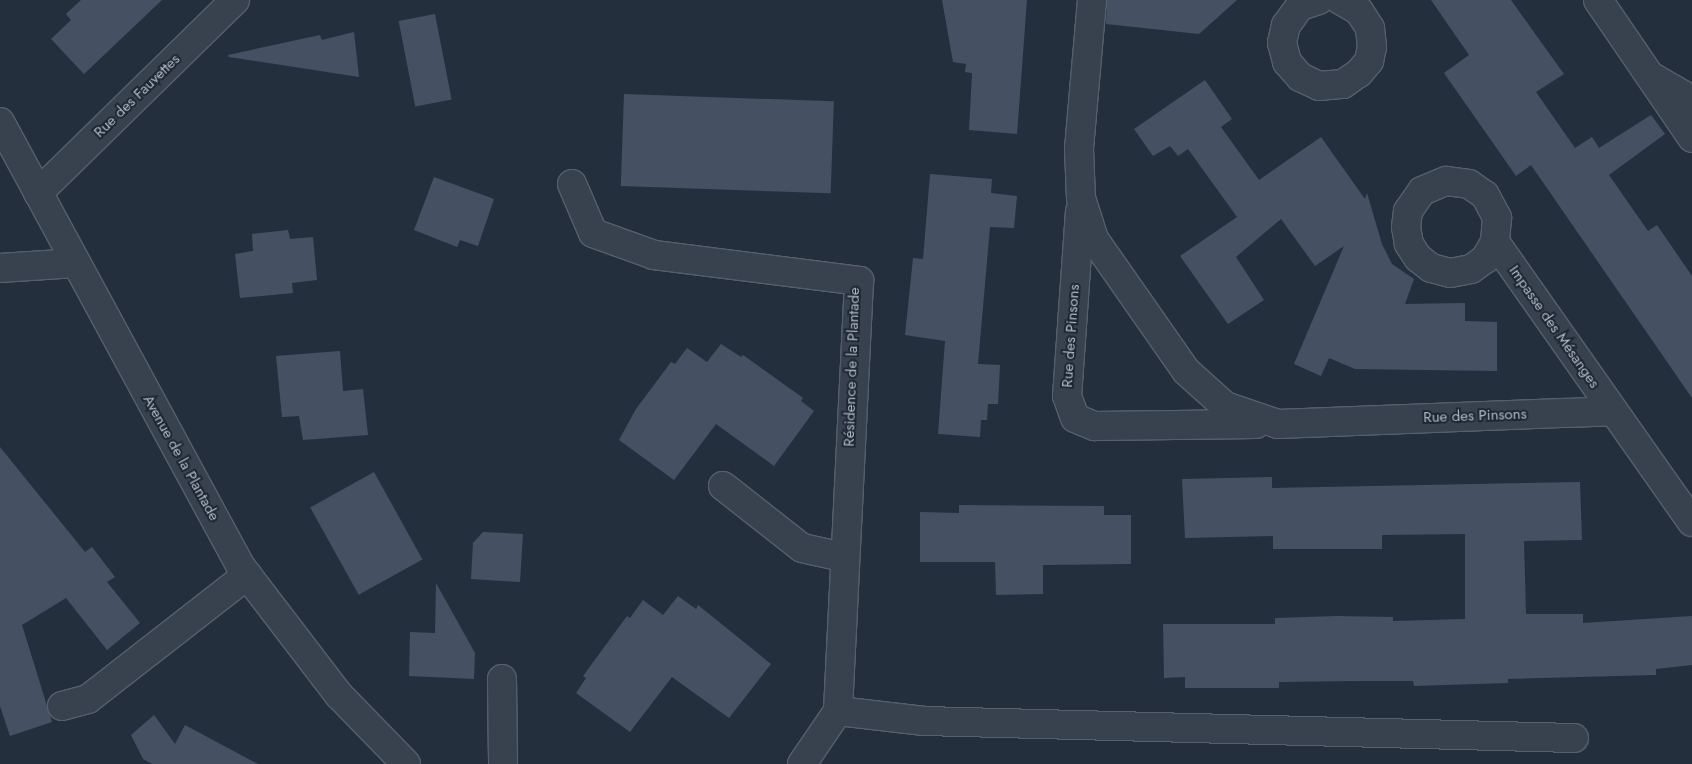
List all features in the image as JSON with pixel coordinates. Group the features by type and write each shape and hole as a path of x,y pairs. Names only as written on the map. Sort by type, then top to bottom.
{"street":[{"name":"Rue des Fauvettes","path":"38,193 235,0"},
{"name":"Rue des Pinsons","path":"1092,0 1079,149 1080,198 1067,396 1075,418 1094,426 1278,424 1613,411"},
{"path":"1319,0 1300,6 1286,25 1282,43 1287,62 1300,77 1319,86 1343,84 1359,74 1368,61 1372,47 1370,28 1359,11 1340,0"},
{"path":"1598,0 1692,138"},
{"path":"1650,75 1692,100"},
{"name":"Avenue de la Plantade","path":"0,122 247,575 339,695 406,764"},
{"name":"Résidence de la Plantade","path":"572,184 593,233 654,255 858,281 843,557 838,711"},
{"name":"Rue des Pinsons","path":"1080,198 1094,239 1186,371 1224,406 1278,424"},
{"name":"Impasse des Mésanges","path":"1495,242 1692,522"},
{"path":"0,268 76,263"},
{"path":"723,486 802,548 843,557"},
{"path":"62,706 88,699 247,575"},
{"path":"502,679 503,764"},
{"path":"802,764 838,711 924,722 1574,738"}],"building":[{"path":"81,0 162,0 84,74 51,39 71,20 66,14"},
{"path":"942,0 1027,0 1017,134 969,130 972,73 965,72 966,64 953,62"},
{"path":"1107,0 1237,0 1199,34 1106,24"},
{"path":"1431,0 1511,0 1564,74 1536,92 1575,148 1592,137 1599,148 1651,115 1665,134 1609,175 1648,231 1657,225 1692,276 1692,398 1531,165 1516,176 1444,73 1469,55"},
{"path":"435,14 452,99 415,106 399,21"},
{"path":"354,32 359,77 229,57 228,55 320,35 322,40"},
{"path":"1205,80 1232,119 1221,127 1259,180 1321,137 1365,199 1367,193 1382,244 1392,264 1414,279 1405,304 1465,303 1465,321 1497,322 1497,371 1355,369 1329,358 1321,376 1294,364 1344,246 1315,266 1281,219 1236,257 1264,300 1228,324 1180,256 1237,217 1188,149 1178,156 1170,146 1153,156 1134,129"},
{"path":"624,94 834,101 831,193 621,186"},
{"path":"930,174 992,179 991,193 1017,196 1014,228 990,227 978,364 1000,365 998,404 988,404 987,420 981,420 980,437 938,434 945,341 905,335 913,258 923,259"},
{"path":"434,177 494,199 478,246 460,240 457,247 414,230"},
{"path":"288,230 290,239 313,237 317,280 292,283 293,293 240,298 235,254 253,251 252,234"},
{"path":"721,344 741,357 743,355 803,398 801,401 814,411 774,466 716,424 674,480 619,440 636,409 671,362 675,364 687,348 707,362"},
{"path":"340,351 343,391 363,389 368,435 303,440 299,416 282,417 276,356"},
{"path":"0,447 85,552 92,547 115,577 107,582 140,623 107,650 66,598 22,625 52,722 10,736 0,706"},
{"path":"374,472 422,559 359,595 310,507"},
{"path":"1272,477 1272,488 1580,482 1582,540 1524,541 1526,614 1583,614 1583,623 1692,616 1692,665 1656,669 1656,675 1508,679 1508,683 1414,686 1413,681 1356,681 1279,682 1279,688 1185,688 1185,677 1164,678 1163,624 1275,624 1275,618 1337,616 1393,617 1393,621 1465,619 1465,534 1382,535 1382,549 1273,549 1273,536 1185,538 1182,479"},
{"path":"959,505 1104,506 1104,515 1131,515 1131,564 1043,565 1043,594 996,595 995,562 920,562 920,512 959,513"},
{"path":"483,532 523,534 520,582 471,579 473,543"},
{"path":"436,583 475,653 474,679 409,676 410,632 435,633"},
{"path":"678,596 696,609 698,605 771,664 729,718 672,677 630,732 576,693 586,678 583,676 627,616 630,618 643,600 663,615"},
{"path":"154,715 175,744 185,725 258,764 152,764 143,759 131,735"}]}
